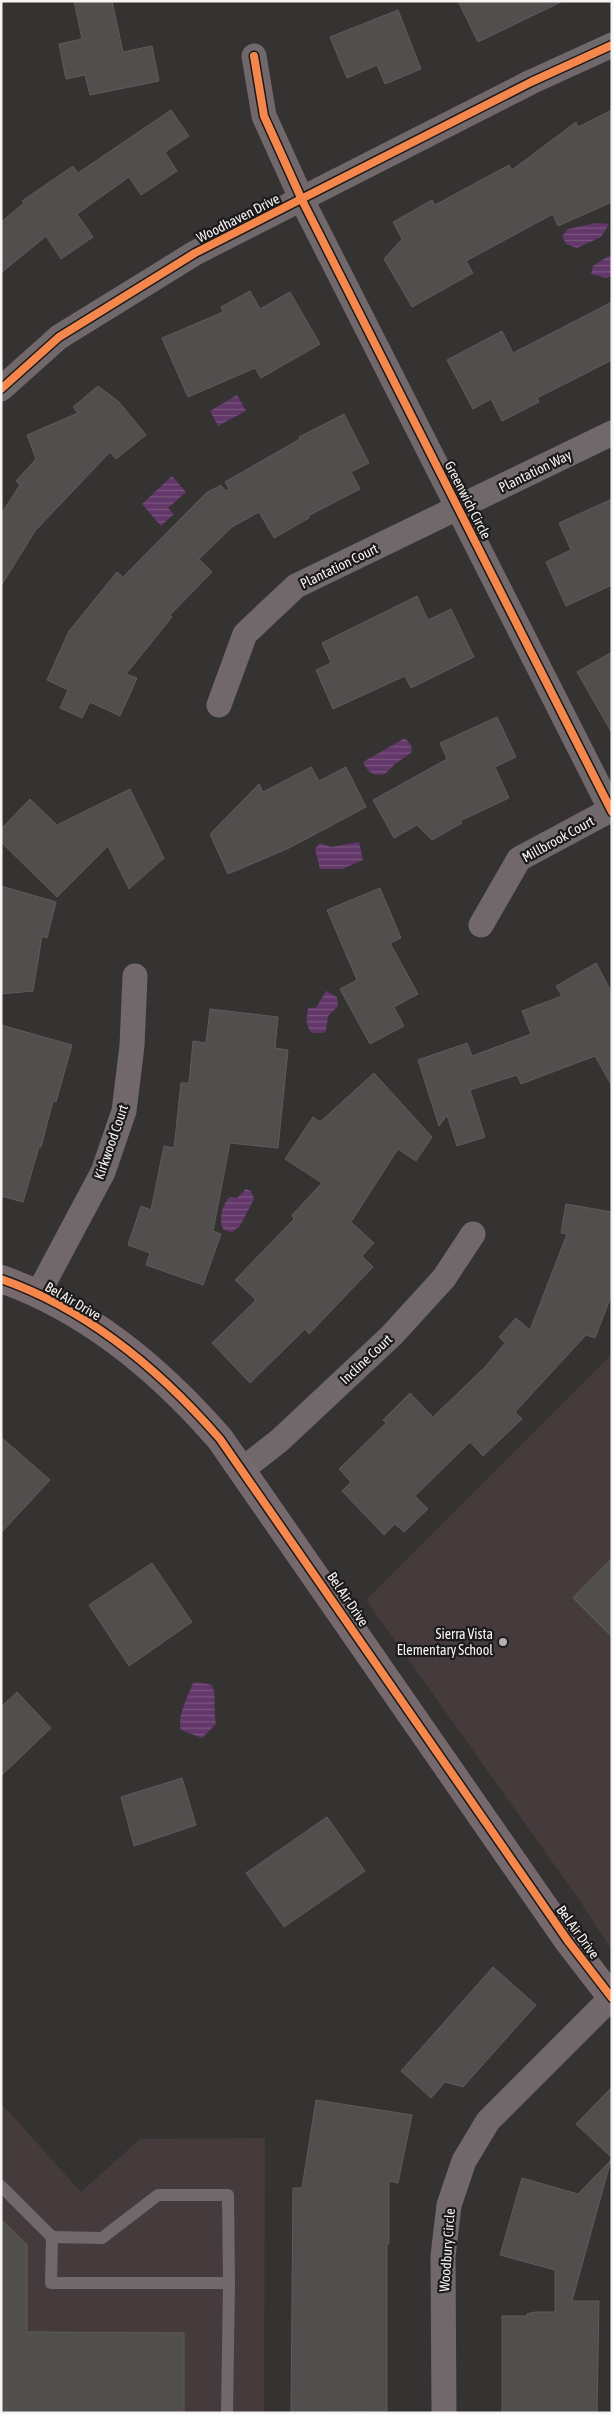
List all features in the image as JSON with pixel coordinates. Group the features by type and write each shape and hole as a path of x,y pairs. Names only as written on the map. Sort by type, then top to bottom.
{"street":[{"name":"Woodhaven Drive","path":"1,389 59,336 195,253 531,82 612,44"},
{"name":"Greenwich Circle","path":"254,56 264,116 302,200 611,810"},
{"name":"Plantation Way","path":"459,509 612,433"},
{"name":"Plantation Court","path":"219,705 245,634 296,586 459,509"},
{"name":"Millbrook Court","path":"481,925 519,859 611,810"},
{"name":"Kirkwood Court","path":"38,1294 103,1172 124,1111 132,1046 135,976"},
{"name":"Incline Court","path":"243,1469 280,1440 392,1335 444,1278 473,1234"},
{"name":"Bel Air Drive","path":"1,1279 38,1294 104,1333 137,1357 192,1406 243,1469 563,1933 612,1998"},
{"name":"Woodbury Circle","path":"444,2413 443,2256 449,2205 464,2161 488,2121 612,1998"}],"lane":[{"path":"1,2186 52,2237 102,2238 158,2195 228,2195 228,2413"},
{"path":"52,2237 51,2283 229,2283"}],"shaded area":[{"path":"596,223 609,224 601,237 577,248 566,244 562,236 568,229"},
{"path":"612,254 612,276 606,278 591,274 593,266"},
{"path":"237,395 246,411 218,426 210,411"},
{"path":"172,476 186,492 168,508 174,514 161,526 142,504"},
{"path":"405,738 411,745 412,752 385,774 374,774 367,769 363,762"},
{"path":"359,842 363,860 342,869 320,869 315,849 320,843 331,847"},
{"path":"326,991 337,997 338,1006 328,1016 326,1031 312,1033 307,1024 308,1008 316,1008"},
{"path":"246,1189 251,1191 254,1199 240,1226 232,1232 224,1230 221,1218 227,1200 230,1197 237,1198"},
{"name":"Sierra Vista Elementary School","path":"612,1354 612,1950 578,1898 366,1600"},
{"path":"193,1683 212,1685 214,1694 216,1724 202,1738 181,1730 180,1724 186,1700"},
{"path":"1,2103 81,2192 140,2139 265,2138 264,2413 1,2413"}],"building":[{"path":"74,1 112,1 123,52 152,46 159,81 90,95 85,75 66,79 59,44 82,39"},
{"path":"458,1 563,1 478,42"},
{"path":"398,10 421,69 385,84 377,65 347,78 330,37"},
{"path":"171,110 189,136 165,152 177,171 141,195 129,177 77,214 93,237 61,259 46,236 1,273 1,222 24,203 22,201 73,166 78,173"},
{"path":"612,110 612,202 558,226 553,214 466,261 473,273 412,307 384,259 402,239 393,222 432,200 435,205 509,165 512,170 576,122 578,127"},
{"path":"250,291 260,309 290,292 320,344 261,378 255,368 188,397 162,338 223,312 221,307"},
{"path":"612,302 612,360 537,398 539,402 502,421 491,399 473,409 447,360 502,331 513,353"},
{"path":"98,386 119,402 146,435 116,459 110,452 35,531 1,586 1,514 20,485 16,481 36,459 27,435 78,413 73,407"},
{"path":"344,414 369,463 351,472 360,489 308,516 309,518 274,538 259,512 232,527 199,559 212,572 170,615 172,617 126,674 137,678 120,716 90,702 82,718 60,708 68,690 47,680 69,631 117,572 123,577 206,493 221,485 226,491 229,489 225,482 300,439 299,437"},
{"path":"612,499 612,585 566,606 546,562 571,550 559,523"},
{"path":"417,596 428,620 451,609 474,657 411,688 405,676 333,709 316,670 331,663 322,643"},
{"path":"612,652 612,733 577,672"},
{"path":"497,717 516,757 495,767 509,798 460,821 462,823 432,840 417,825 394,838 373,800 447,759 440,743"},
{"path":"311,767 319,781 346,767 366,807 289,848 228,874 210,834 259,784 263,792"},
{"path":"130,789 164,858 129,889 108,846 57,897 1,842 1,829 30,799 57,825"},
{"path":"1,886 56,902 47,938 42,936 33,991 1,994"},
{"path":"380,888 401,938 390,943 418,994 394,1007 404,1026 370,1044 340,989 357,980 327,910"},
{"path":"596,963 612,993 612,1086 595,1056 521,1084 517,1075 470,1090 485,1137 457,1146 447,1115 439,1126 418,1060 467,1043 472,1056 531,1034 522,1011 562,996 556,986"},
{"path":"210,1009 278,1017 275,1048 288,1050 278,1148 230,1143 213,1231 221,1234 203,1285 146,1265 150,1253 128,1245 141,1206 151,1210 164,1146 174,1148 181,1083 189,1083 193,1041 206,1043"},
{"path":"1,1025 72,1045 56,1102 53,1101 41,1147 39,1147 23,1202 1,1196"},
{"path":"374,1073 432,1137 416,1161 398,1149 351,1222 374,1243 362,1256 373,1267 309,1334 305,1329 250,1383 212,1343 256,1300 235,1280 294,1219 292,1215 322,1183 285,1159 313,1117 320,1122"},
{"path":"566,1204 612,1212 612,1294 595,1338 586,1335 515,1412 522,1419 483,1456 470,1442 415,1496 428,1509 404,1532 395,1524 384,1535 342,1491 351,1482 339,1469 386,1423 383,1420 410,1393 433,1417 486,1366 505,1343 499,1337 516,1318 530,1330 567,1234 561,1233"},
{"path":"1,1437 50,1480 1,1533"},
{"path":"612,1558 612,1637 573,1598"},
{"path":"152,1563 192,1622 129,1666 89,1605"},
{"path":"17,1692 51,1728 1,1776 1,1707"},
{"path":"182,1778 196,1825 134,1846 121,1797"},
{"path":"327,1817 365,1871 284,1927 246,1873"},
{"path":"493,1967 536,2005 463,2087 445,2082 431,2098 401,2071"},
{"path":"612,2087 612,2158 576,2124"},
{"path":"316,2100 412,2115 398,2183 389,2181 387,2411 291,2413 293,2188 302,2188"},
{"path":"611,2160 572,2301 599,2301 597,2413 502,2413 502,2316 527,2316 527,2314 535,2312 555,2312 555,2270 500,2255 522,2178 578,2194"},
{"path":"1,2219 27,2245 27,2332 184,2333 184,2413 1,2413"}],"cycle path":[{"path":"1,389 59,337 195,253 531,82 612,45"},
{"path":"254,56 264,116 302,200 612,812"},
{"path":"1,1279 63,1307 121,1345 173,1390 220,1439 568,1941 612,1998"}],"place":[{"name":"Sierra Vista Elementary School","path":"503,1642"}]}
